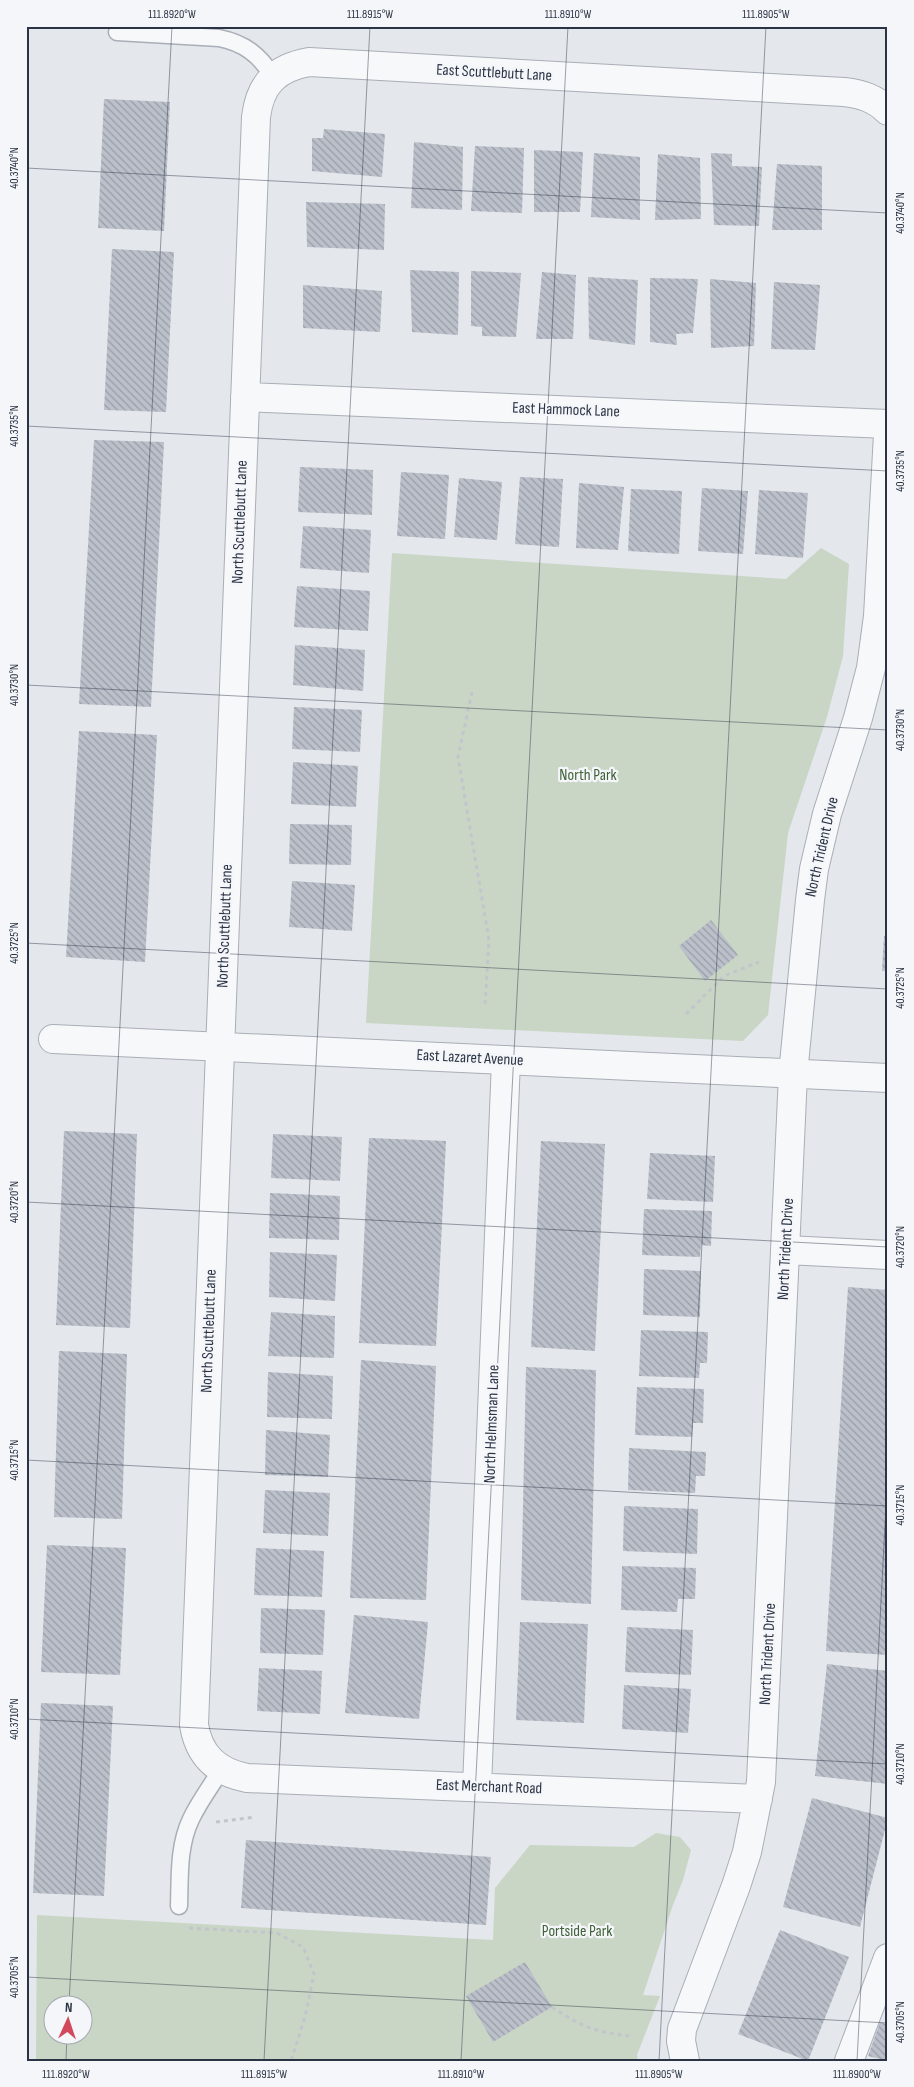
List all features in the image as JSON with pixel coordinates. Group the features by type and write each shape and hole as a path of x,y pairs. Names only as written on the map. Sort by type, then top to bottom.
{"street":[{"name":"East Scuttlebutt Lane","path":"273,77 284,70 308,62 844,92 859,94 873,100 887,110"},
{"name":"North Scuttlebutt Lane","path":"221,1770 202,1751 196,1739 194,1725 256,117 258,102 264,89 273,77"},
{"name":"East Hammock Lane","path":"245,397 888,424"},
{"name":"North Trident Drive","path":"685,2061 681,2041 682,2029 736,1886 747,1852 758,1799 764,1747 793,1074 814,869 827,814 866,693 875,642 888,434"},
{"name":"East Lazaret Avenue","path":"53,1039 888,1078"},
{"name":"North Helmsman Lane","path":"477,1787 506,1060"},
{"path":"786,1250 888,1255"},
{"name":"East Merchant Road","path":"221,1770 247,1778 758,1799"},
{"path":"849,2061 888,1958"}],"lane":[{"path":"117,32 231,40 255,54 265,64 273,77"},
{"path":"179,1906 181,1858 186,1834 191,1819 221,1770"}],"path":[{"path":"472,692 458,757 489,940 485,1005"},
{"path":"686,1014 724,976 759,962"},
{"path":"211,1823 255,1817"},
{"path":"190,1920 189,1929 277,1933 303,1947 314,1974 305,2017 292,2061"},
{"path":"552,2007 576,2023 600,2032 629,2036"}],"green space":[{"name":"North Park","path":"821,548 849,564 843,656 827,717 788,833 768,1015 743,1041 366,1023 392,553 786,579"},
{"name":"Portside Park","path":"656,1833 680,1837 691,1850 683,1880 643,1995 660,1996 637,2055 638,2061 36,2061 37,1915 493,1940 495,1888 530,1845 634,1847"}],"building":[{"path":"104,99 170,102 164,231 98,228"},
{"path":"324,129 385,134 382,177 312,171 312,138 323,138"},
{"path":"414,142 463,147 462,210 411,208"},
{"path":"475,146 524,148 522,213 471,211"},
{"path":"534,150 583,152 580,212 534,212"},
{"path":"594,153 640,157 640,220 591,217"},
{"path":"711,153 732,154 732,166 762,167 759,226 714,225"},
{"path":"658,154 700,158 701,219 655,220"},
{"path":"777,164 822,166 822,230 772,230"},
{"path":"306,202 385,204 384,250 307,247"},
{"path":"112,249 174,252 166,412 104,410"},
{"path":"410,270 459,272 458,335 412,332"},
{"path":"471,271 521,273 516,337 482,336 482,327 471,326"},
{"path":"542,272 576,275 573,339 536,339"},
{"path":"588,277 638,280 635,345 589,339"},
{"path":"650,278 698,279 693,333 676,334 677,345 650,342"},
{"path":"710,279 756,283 754,346 711,348"},
{"path":"774,282 820,285 815,350 771,349"},
{"path":"303,285 382,291 380,332 303,328"},
{"path":"94,440 164,442 151,707 79,704"},
{"path":"300,467 373,470 372,515 298,512"},
{"path":"401,472 449,475 445,539 397,536"},
{"path":"520,477 563,479 559,547 515,544"},
{"path":"459,478 502,482 497,540 454,537"},
{"path":"579,483 624,487 618,550 576,548"},
{"path":"702,488 748,491 743,554 698,551"},
{"path":"631,489 682,491 679,554 628,551"},
{"path":"759,490 808,493 803,558 755,554"},
{"path":"303,526 371,530 369,573 300,568"},
{"path":"297,586 370,591 368,631 294,627"},
{"path":"295,645 365,650 363,691 293,685"},
{"path":"294,707 362,710 360,752 292,749"},
{"path":"79,731 157,735 145,962 66,957"},
{"path":"293,762 358,766 356,807 291,804"},
{"path":"290,824 352,825 351,865 289,864"},
{"path":"292,881 355,885 352,931 289,927"},
{"path":"711,920 738,955 705,981 679,946"},
{"path":"884,936 888,936 888,971 882,971"},
{"path":"64,1131 137,1134 130,1328 56,1325"},
{"path":"273,1134 342,1137 340,1181 271,1178"},
{"path":"369,1138 446,1141 436,1346 359,1343"},
{"path":"541,1141 605,1144 595,1351 531,1347"},
{"path":"650,1153 715,1156 713,1202 647,1199"},
{"path":"270,1193 340,1196 339,1240 269,1238"},
{"path":"644,1209 712,1211 711,1246 701,1245 700,1257 642,1255"},
{"path":"270,1252 337,1255 335,1301 269,1297"},
{"path":"644,1269 701,1271 700,1317 643,1315"},
{"path":"848,1287 888,1290 888,1655 826,1651"},
{"path":"271,1312 335,1316 334,1358 268,1356"},
{"path":"641,1330 708,1332 707,1363 700,1363 699,1378 639,1376"},
{"path":"59,1351 127,1354 122,1519 54,1517"},
{"path":"361,1360 436,1366 426,1600 350,1598"},
{"path":"526,1367 596,1370 591,1604 521,1600"},
{"path":"268,1372 333,1376 332,1419 267,1417"},
{"path":"637,1387 704,1389 703,1423 693,1423 692,1437 635,1435"},
{"path":"266,1430 330,1435 328,1477 265,1475"},
{"path":"629,1448 706,1452 705,1476 696,1476 695,1493 628,1490"},
{"path":"265,1490 330,1493 328,1536 263,1533"},
{"path":"624,1506 698,1509 697,1554 623,1551"},
{"path":"47,1545 126,1548 120,1675 41,1672"},
{"path":"256,1548 324,1551 322,1597 254,1595"},
{"path":"622,1566 696,1568 695,1599 678,1599 677,1612 621,1610"},
{"path":"261,1608 325,1610 323,1655 260,1653"},
{"path":"354,1615 428,1622 419,1719 345,1713"},
{"path":"520,1622 588,1624 584,1723 516,1720"},
{"path":"627,1627 693,1630 691,1675 625,1672"},
{"path":"827,1664 888,1671 888,1784 815,1776"},
{"path":"259,1668 322,1671 320,1714 257,1711"},
{"path":"624,1685 691,1689 688,1733 622,1729"},
{"path":"41,1703 113,1706 104,1896 33,1893"},
{"path":"812,1798 888,1818 860,1927 783,1907"},
{"path":"246,1840 491,1857 486,1925 241,1908"},
{"path":"780,1930 849,1957 808,2061 738,2034"},
{"path":"525,1962 552,2007 493,2042 466,1996"},
{"path":"880,2022 888,2025 888,2061 868,2056"}]}
